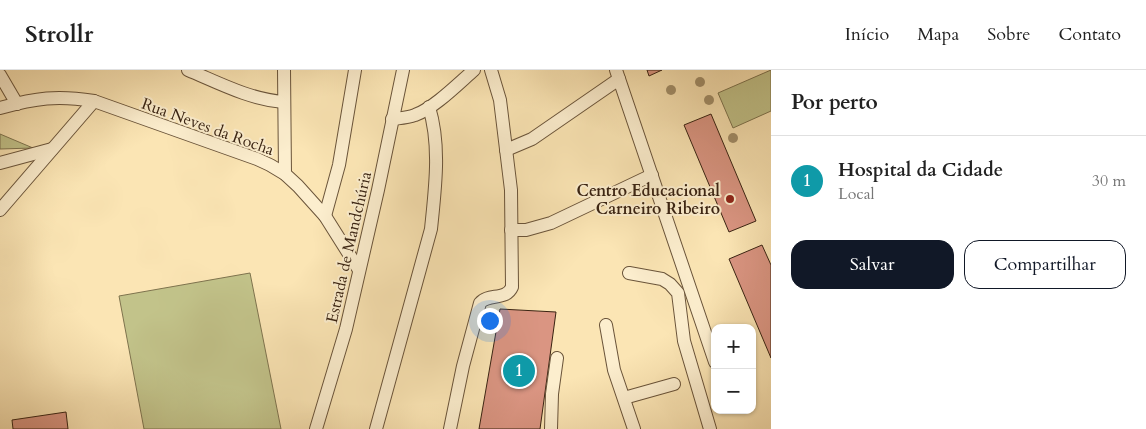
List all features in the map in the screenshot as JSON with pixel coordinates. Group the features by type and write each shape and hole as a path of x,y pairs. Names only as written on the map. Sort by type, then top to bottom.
{"street":[{"path":"188,70 248,95 283,102"},
{"path":"284,70 285,174"},
{"path":"325,216 339,165 355,70"},
{"name":"Estrada de Mandchúria","path":"316,429 346,329 403,70"},
{"path":"392,118 405,118 417,115 474,70"},
{"path":"450,429 463,366 480,303 484,299 507,294 512,287 511,190 500,100 491,70"},
{"path":"506,150 532,139 617,74 711,350"},
{"path":"0,75 17,104"},
{"name":"Rua Neves da Rocha","path":"0,108 53,97 94,101 257,159 285,174 325,216 359,270"},
{"path":"0,210 94,101"},
{"path":"376,429 431,229 435,188 436,134 429,107"},
{"path":"0,163 52,149"},
{"path":"511,230 526,230 550,223 652,175"},
{"path":"628,273 662,279 670,284 678,293 684,341 710,429"},
{"path":"606,325 614,370 634,429"},
{"path":"550,429 557,358"},
{"path":"624,398 674,384"}],"green space":[{"path":"771,70 771,111 733,128 718,93"},
{"path":"0,134 33,148 0,149"},
{"path":"250,273 281,429 144,429 119,296"}],"building":[{"path":"647,70 662,70 649,76"},
{"path":"711,114 756,221 729,232 684,125"},
{"path":"762,245 771,265 771,358 729,259"},
{"path":"500,309 556,312 540,429 479,429"},
{"path":"66,412 68,429 13,429 12,420"}],"place":[{"name":"Centro Educacional Carneiro Ribeiro","path":"730,199"},
{"name":"Hospital da Cidade","path":"519,371"}]}
